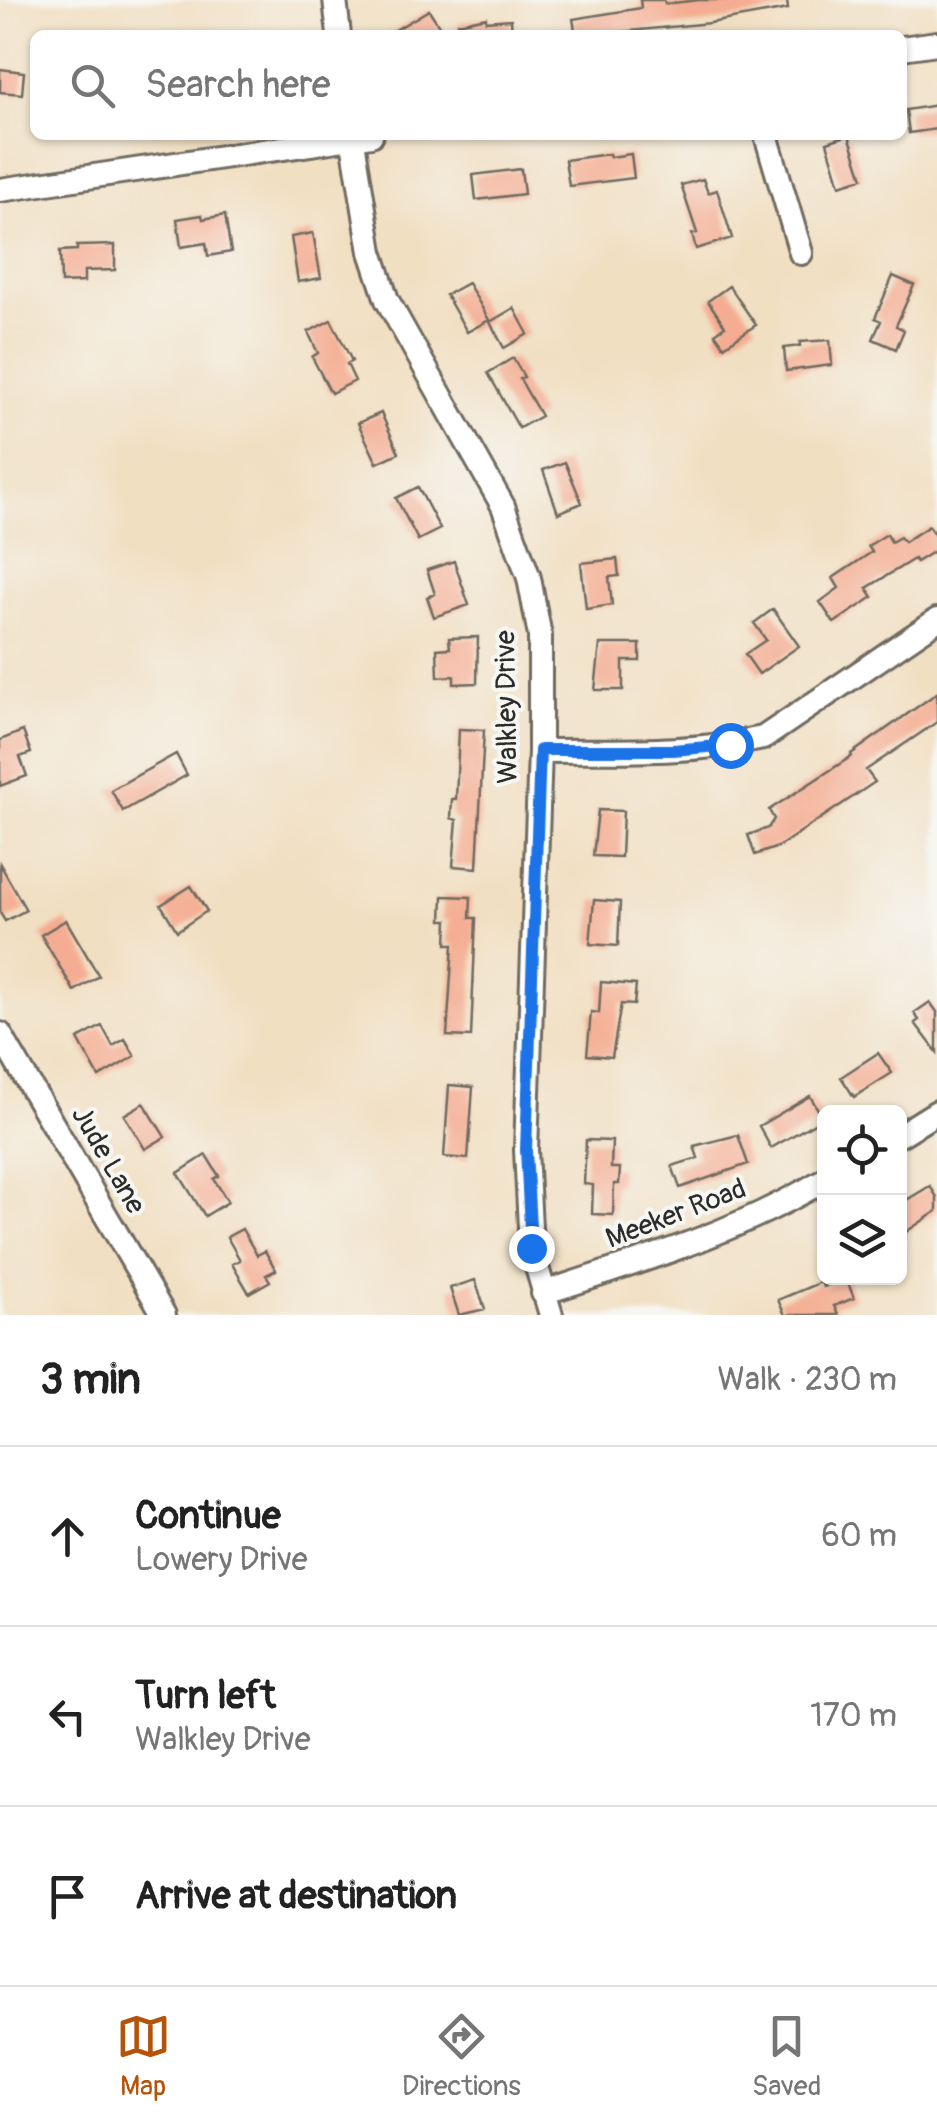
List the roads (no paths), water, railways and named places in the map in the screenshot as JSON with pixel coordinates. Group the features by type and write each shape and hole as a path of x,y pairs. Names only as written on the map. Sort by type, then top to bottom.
{"street":[{"path":"335,0 338,30"},
{"path":"907,47 937,43"},
{"path":"0,190 331,140"},
{"name":"Walkley Drive","path":"358,140 370,252 387,300 503,506 530,578 540,636 540,750 526,1150 531,1248 547,1304"},
{"path":"767,140 801,253"},
{"path":"540,750 673,750 763,738 937,620"},
{"name":"Jude Lane","path":"0,1034 164,1315"},
{"path":"907,1131 937,1112"},
{"name":"Meeker Road","path":"547,1304 760,1215 817,1184"}]}
